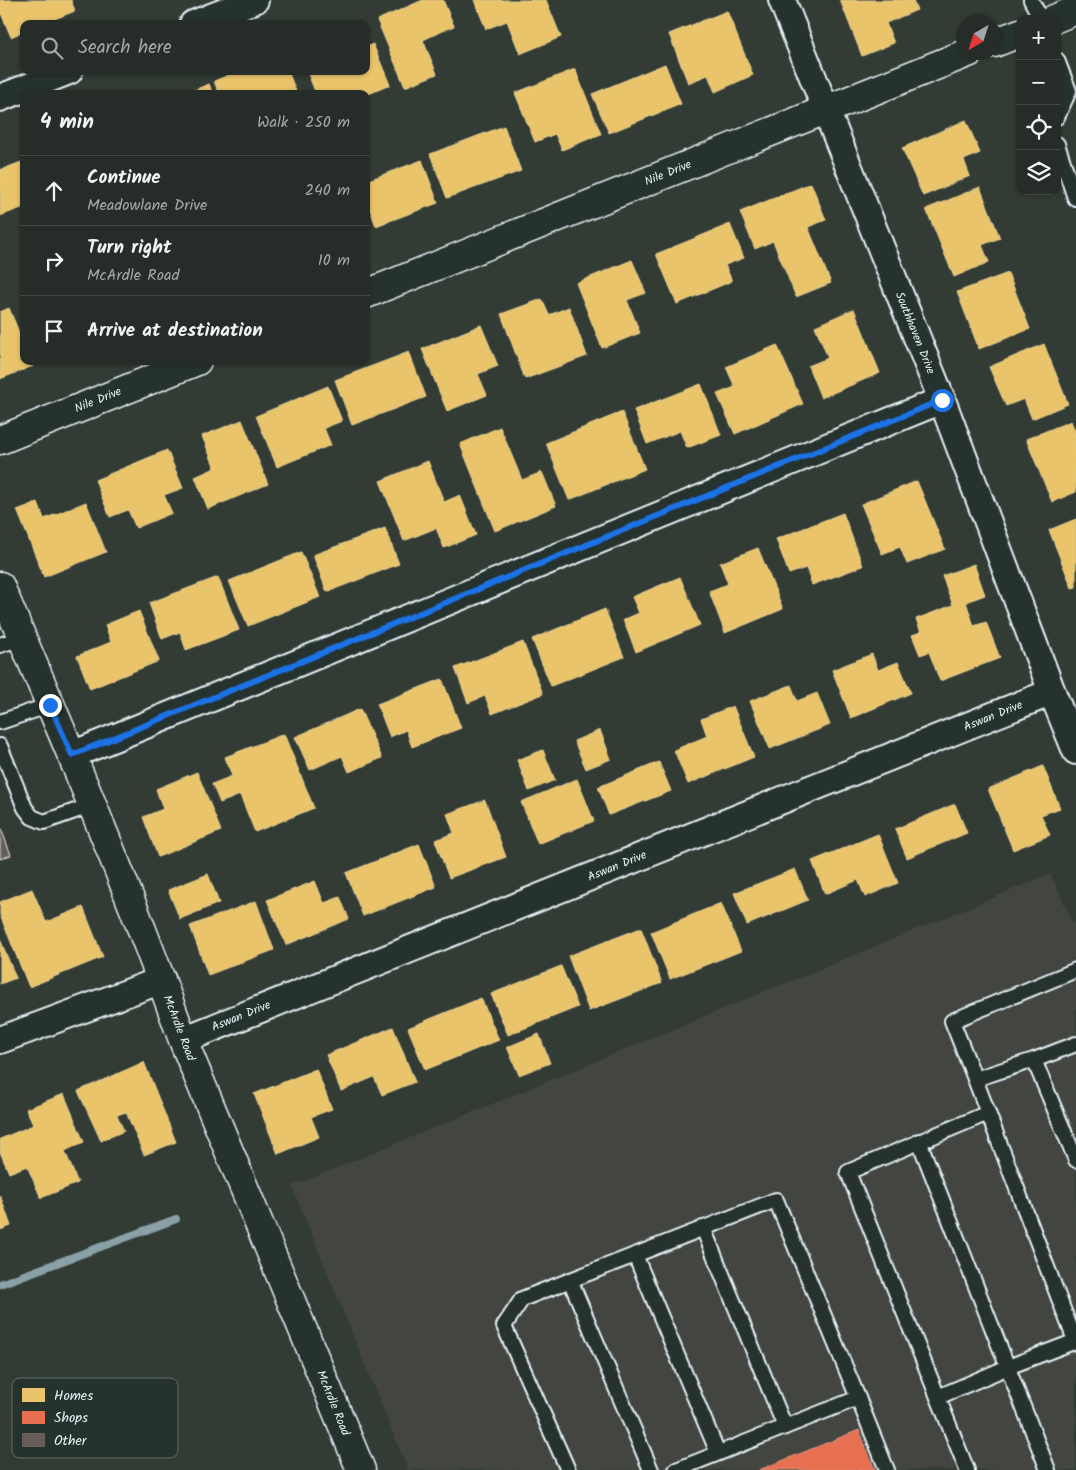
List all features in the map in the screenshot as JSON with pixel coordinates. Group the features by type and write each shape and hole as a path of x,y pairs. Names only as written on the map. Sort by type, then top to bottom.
{"main road":[{"path":"1061,16 1076,10"},
{"path":"1001,40 1016,35"},
{"name":"Nile Drive","path":"370,292 956,58"},
{"name":"Nile Drive","path":"0,440 187,365"},
{"name":"McArdle Road","path":"0,586 11,641 50,705 72,755 162,980 183,1040 360,1470"}],"street":[{"path":"203,20 255,0"},
{"name":"Southhaven Drive","path":"782,0 942,400 1076,751"},
{"path":"20,90 59,75"},
{"path":"0,98 20,90"},
{"path":"72,755 942,400"},
{"name":"Aswan Drive","path":"183,1040 1052,692"},
{"path":"0,1040 162,980"}],"lane":[{"path":"1031,0 1039,15"},
{"path":"1061,69 1072,95 1061,111"},
{"path":"1059,150 1075,198"},
{"path":"0,722 50,705"},
{"path":"0,746 24,808 32,817 44,822 92,805"},
{"path":"938,1397 1008,1367 1076,1342 952,1021 1076,970"},
{"path":"975,1079 1076,1044"},
{"path":"1034,1060 1076,1160"},
{"path":"967,1470 848,1172 988,1113"},
{"path":"919,1142 1048,1470"},
{"path":"568,1470 504,1326 522,1298 776,1200 887,1470"},
{"path":"703,1228 785,1426"},
{"path":"635,1255 718,1453"},
{"path":"570,1280 651,1470"},
{"path":"676,1470 858,1398"}],"shaded area":[{"path":"1051,874 1073,923 1076,922 1076,1470 408,1470 292,1186"}],"building: Homes":[{"path":"0,0 71,0 75,11 52,20 20,20 20,33 11,37 0,11"},
{"path":"423,0 443,0 454,26 423,40 437,74 405,87 377,20"},
{"path":"474,0 546,0 561,37 520,54 507,21 486,29"},
{"path":"840,0 913,0 917,10 886,23 894,43 862,56"},
{"path":"727,11 753,75 715,92 708,75 688,83 669,34"},
{"path":"373,44 390,85 370,93 370,90 314,90 309,75 370,75 370,45"},
{"path":"665,64 681,104 609,133 592,94"},
{"path":"575,69 601,134 562,150 555,134 535,142 515,93"},
{"path":"229,75 290,75 295,90 217,90 214,81"},
{"path":"209,84 211,90 194,90"},
{"path":"966,120 980,153 964,160 970,176 923,196 902,148"},
{"path":"504,126 521,171 447,198 430,154"},
{"path":"422,160 438,203 376,226 370,210 370,180"},
{"path":"20,162 20,208 0,216 0,170"},
{"path":"811,183 826,220 808,227 831,283 796,297 773,241 755,249 740,212"},
{"path":"980,187 1000,238 982,245 989,262 954,277 926,209"},
{"path":"730,224 744,258 725,265 732,281 677,304 656,254"},
{"path":"632,260 646,293 627,300 640,333 602,348 576,283"},
{"path":"1008,273 1030,329 979,349 957,292"},
{"path":"542,299 549,315 569,307 587,356 525,379 501,314"},
{"path":"9,308 20,334 20,365 33,366 0,379 0,312"},
{"path":"854,309 880,373 821,398 808,366 828,358 815,326"},
{"path":"481,325 498,366 478,374 487,395 447,411 422,349"},
{"path":"1044,344 1068,404 1032,419 1024,399 1006,406 989,367"},
{"path":"777,345 803,404 735,434 717,394 735,387 726,367"},
{"path":"409,352 426,397 352,425 335,380"},
{"path":"701,384 721,435 687,448 680,431 647,444 634,410"},
{"path":"328,386 342,421 324,428 331,445 277,467 256,416"},
{"path":"622,412 645,469 569,500 546,443"},
{"path":"242,420 268,484 208,509 195,477 215,468 202,436"},
{"path":"1071,421 1076,434 1076,492 1052,502 1026,439"},
{"path":"500,427 522,480 542,472 556,506 495,531 460,444"},
{"path":"167,450 183,488 164,495 172,513 136,528 128,510 110,517 95,480"},
{"path":"428,461 444,502 460,495 476,535 444,548 436,528 404,541 380,481"},
{"path":"917,481 945,549 907,564 900,547 882,554 861,504"},
{"path":"38,502 44,519 86,502 106,552 44,577 17,510"},
{"path":"843,513 863,566 812,585 806,568 789,574 776,539"},
{"path":"1076,519 1076,587 1072,588 1049,530"},
{"path":"385,528 399,564 327,592 313,555"},
{"path":"758,548 783,609 725,633 709,591 728,584 720,563"},
{"path":"301,552 320,597 248,626 229,581"},
{"path":"974,564 985,595 966,602 974,626 986,622 1000,658 940,681 929,652 920,655 912,635 921,632 916,619 953,605 942,576"},
{"path":"218,577 239,630 186,650 180,632 162,639 149,603"},
{"path":"680,577 700,625 636,652 623,620 639,613 632,597"},
{"path":"605,609 624,657 551,686 532,639"},
{"path":"139,611 159,661 90,689 77,656 111,642 105,625"},
{"path":"523,642 543,694 492,714 485,696 468,703 455,668"},
{"path":"872,654 878,670 898,662 911,693 851,718 832,670"},
{"path":"442,679 461,728 412,747 406,730 390,737 377,704"},
{"path":"791,685 797,701 817,693 830,725 770,749 750,701"},
{"path":"733,706 754,757 688,784 674,750 707,736 701,719"},
{"path":"360,709 382,758 349,772 342,756 310,770 295,737"},
{"path":"600,730 611,759 586,769 574,741"},
{"path":"284,734 314,808 255,832 240,795 220,803 212,784 232,776 225,757"},
{"path":"543,750 555,780 529,791 517,760"},
{"path":"659,762 671,791 609,815 598,787"},
{"path":"1043,766 1060,808 1041,815 1050,835 1013,850 988,789"},
{"path":"197,772 221,831 158,857 143,817 163,809 156,789"},
{"path":"577,779 594,821 538,844 521,802"},
{"path":"485,800 506,857 449,878 435,840 454,833 447,814"},
{"path":"955,804 967,833 907,858 895,829"},
{"path":"878,834 898,883 865,897 858,880 825,894 812,861"},
{"path":"419,844 436,887 363,916 346,873"},
{"path":"795,869 808,900 747,925 734,893"},
{"path":"208,874 219,903 180,919 168,890"},
{"path":"315,881 324,903 340,897 349,919 286,945 267,900"},
{"path":"32,889 46,922 83,907 103,957 29,987 0,915 0,902"},
{"path":"256,901 274,950 208,975 190,926"},
{"path":"721,903 741,951 670,979 651,932"},
{"path":"641,928 662,983 589,1011 568,956"},
{"path":"0,939 16,978 0,984"},
{"path":"561,966 578,1007 508,1035 491,994"},
{"path":"481,998 499,1040 425,1070 408,1028"},
{"path":"393,1027 415,1082 382,1095 374,1077 341,1091 326,1055"},
{"path":"539,1034 550,1063 519,1075 507,1047"},
{"path":"144,1062 176,1142 144,1155 126,1112 117,1115 124,1131 101,1141 78,1091"},
{"path":"316,1069 332,1109 311,1117 319,1137 278,1154 254,1094"},
{"path":"64,1094 84,1142 65,1151 78,1183 41,1198 27,1166 9,1173 0,1152 0,1139 33,1125 26,1109"},
{"path":"0,1195 11,1226 0,1230"}],"building: Shops":[{"path":"859,1430 875,1470 759,1470"}],"building: Other":[{"path":"0,826 11,855 0,859"}],"waterway":[{"path":"0,1284 176,1219"}],"route":[{"path":"50,705 72,755 942,400"}]}
